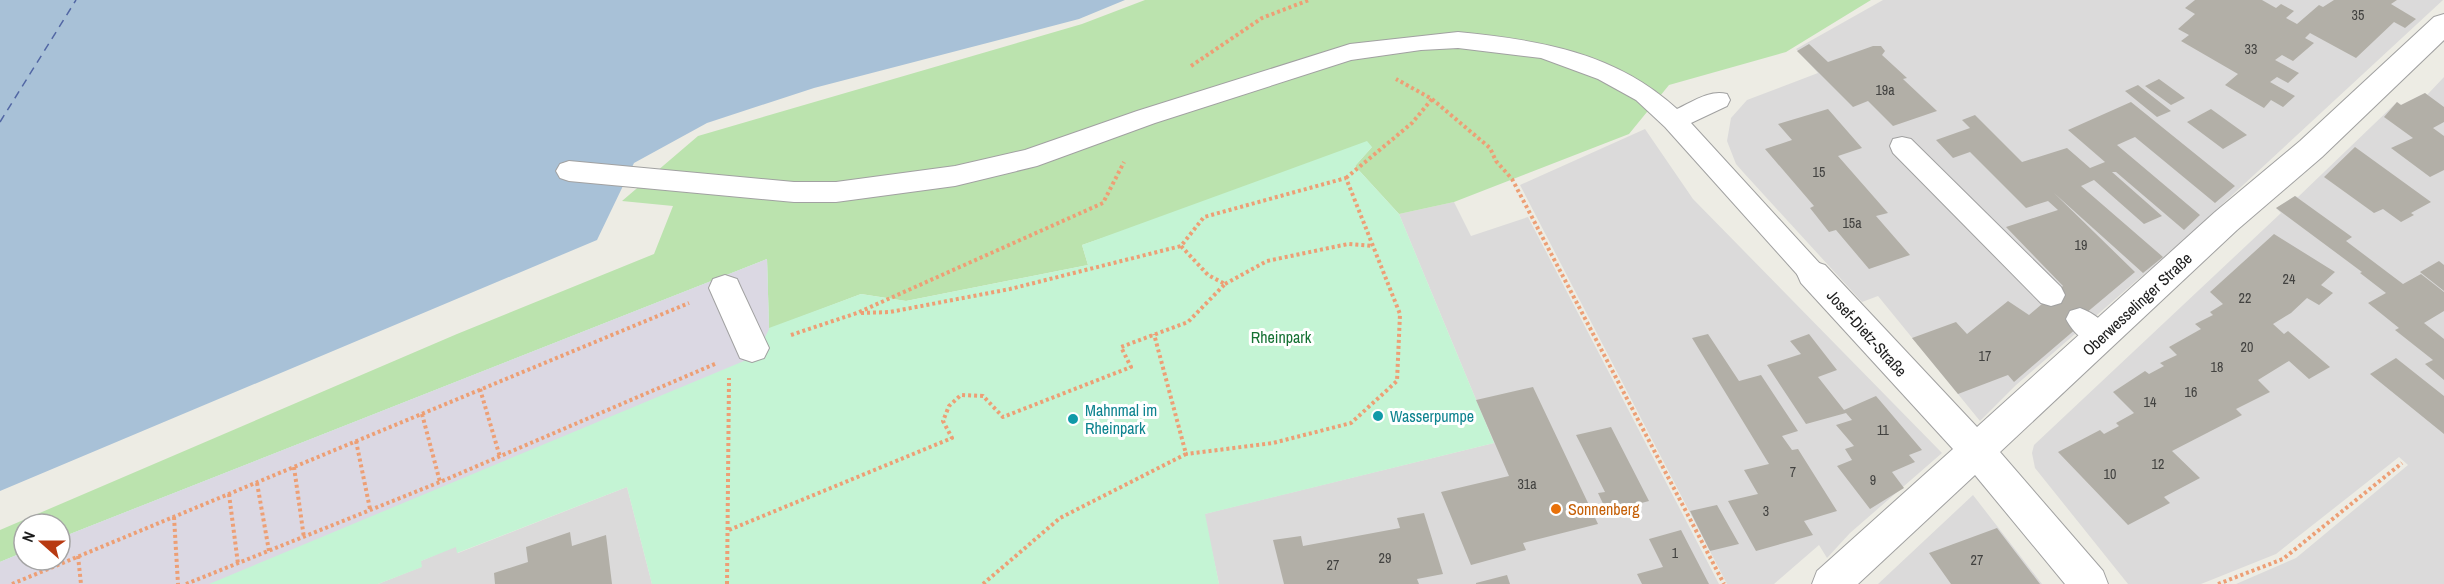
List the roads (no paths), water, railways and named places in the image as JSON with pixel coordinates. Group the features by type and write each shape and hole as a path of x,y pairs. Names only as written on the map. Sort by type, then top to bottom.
{"street":[{"name":"Oberwesselinger Straße","path":"1831,584 1977,451 2091,328 2226,221 2311,149 2444,24"},
{"name":"Josef-Dietz-Straße","path":"1813,274 1977,451 2089,584"},
{"path":"725,288 740,359"}],"lane":[{"name":"Josef-Dietz-Straße","path":"569,171 794,192 846,191 955,176 1028,159 1146,117 1350,52 1385,45 1458,40 1541,51 1606,73 1645,94 1674,121 1813,274"},
{"path":"1674,121 1718,100"},
{"path":"1902,146 2051,295"}],"water":[{"path":"0,0 1125,0 1079,19 814,88 707,123 634,163 597,240 0,491"}],"place":[{"name":"Wasserpumpe","path":"1378,416"},
{"name":"Mahnmal im Rheinpark","path":"1073,419"},
{"name":"Sonnenberg","path":"1556,509"}],"park label":[{"name":"Rheinpark","path":"1281,337"}]}
